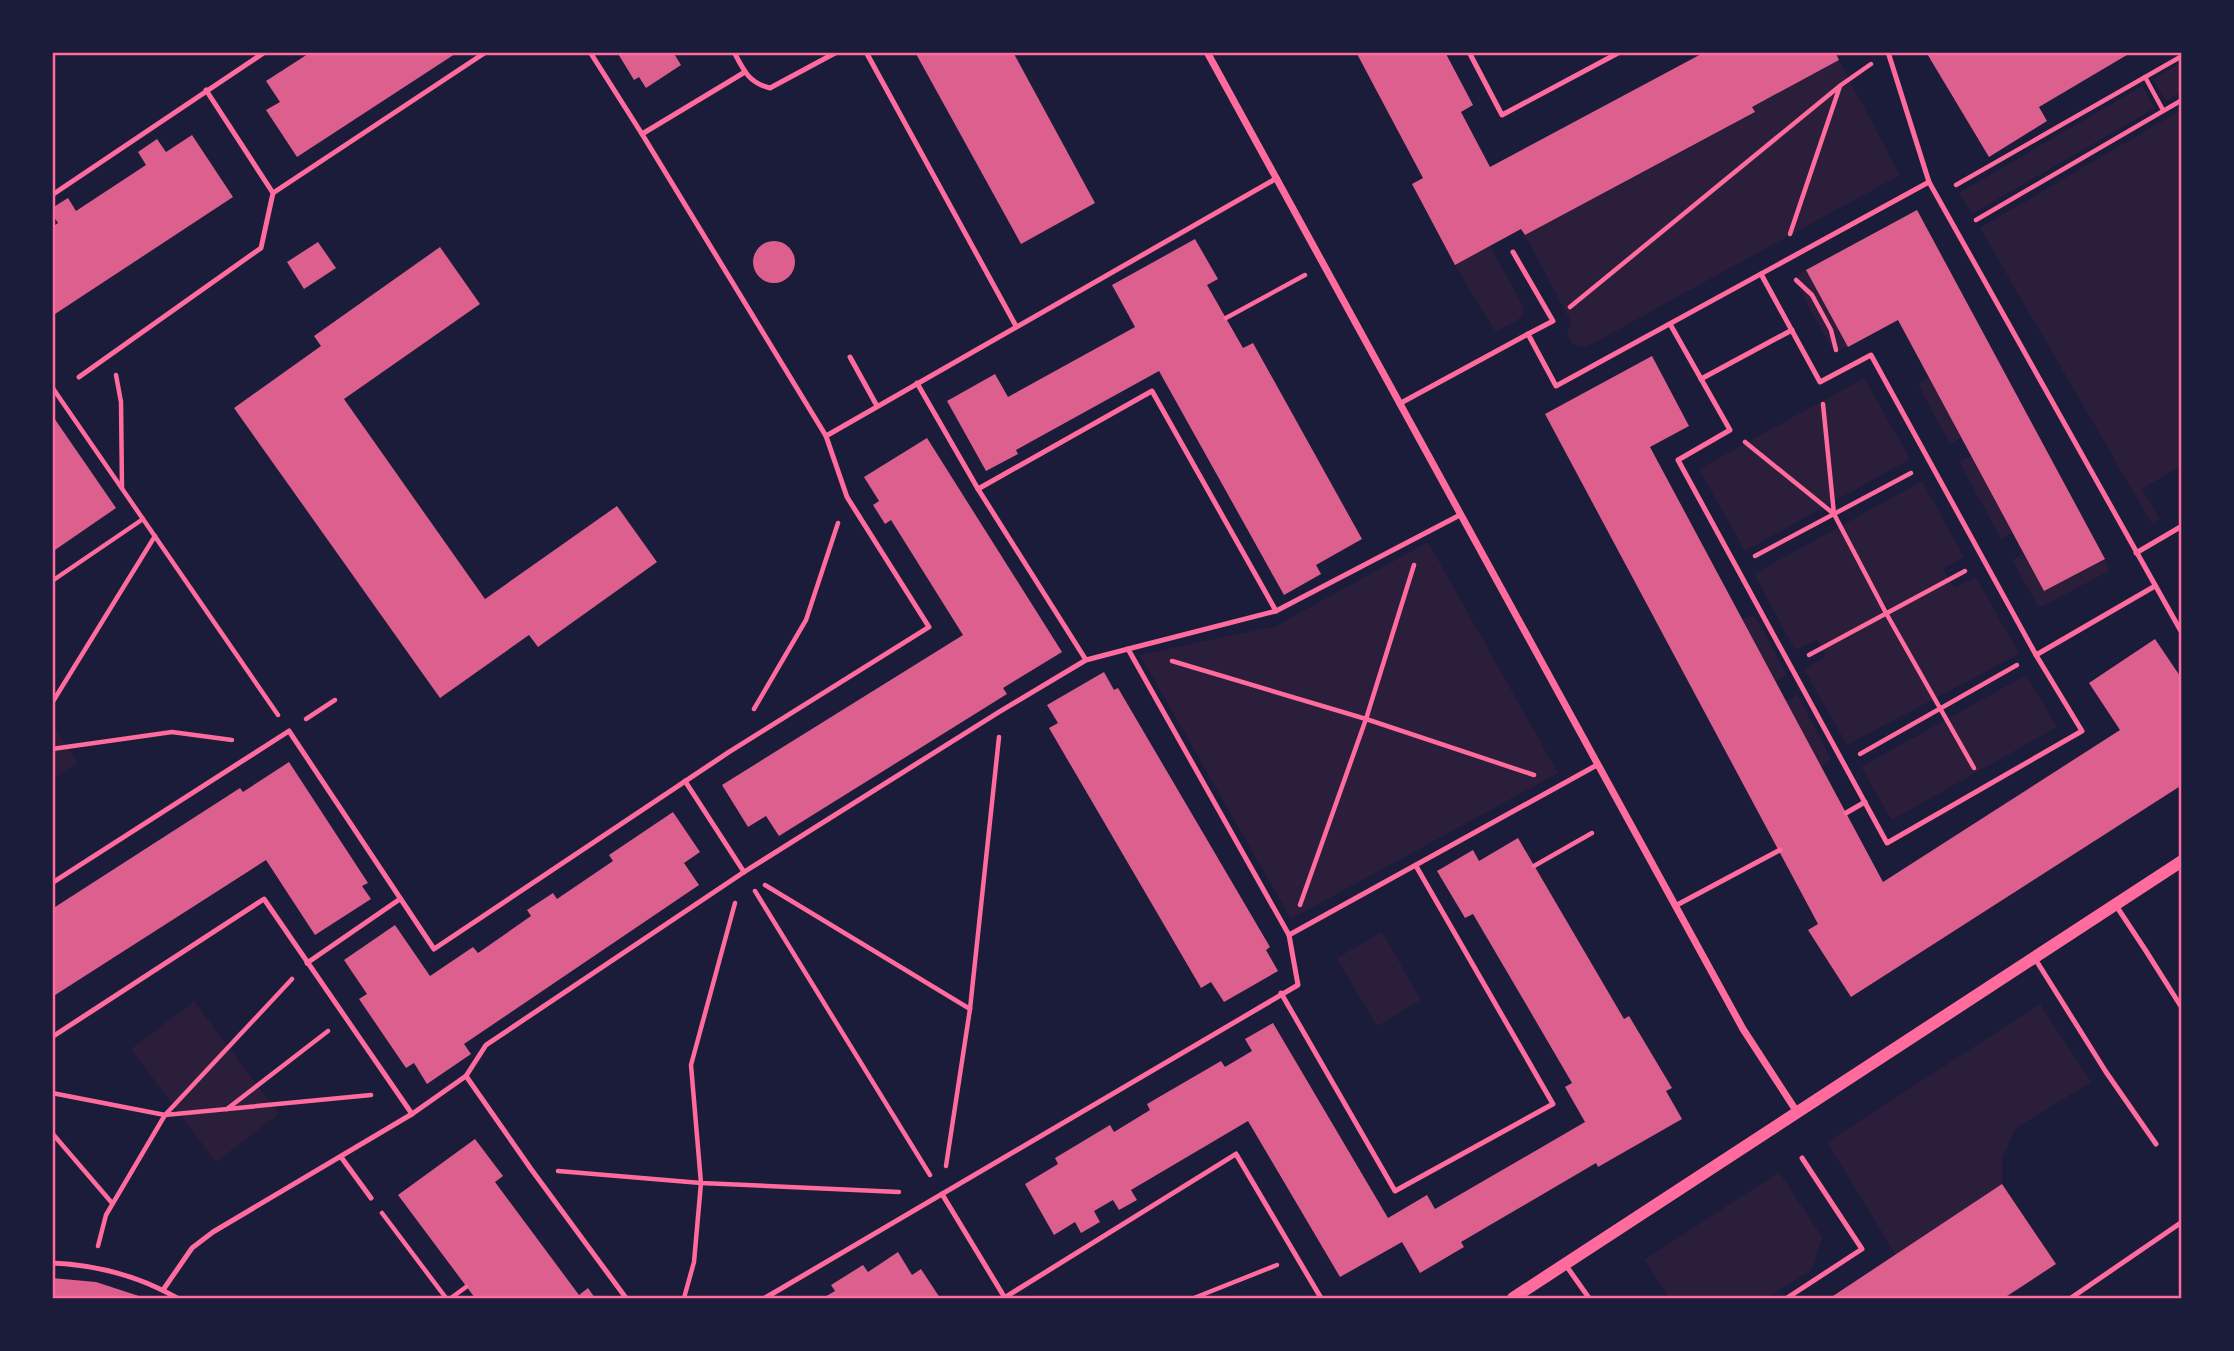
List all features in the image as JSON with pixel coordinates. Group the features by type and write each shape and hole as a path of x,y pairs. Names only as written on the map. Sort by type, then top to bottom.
{"street":[{"path":"1207,52 1743,1029 1797,1112"},
{"path":"1513,1298 2182,860"}],"lane":[{"path":"52,195 265,52"},
{"path":"79,377 261,248 273,193 486,52"},
{"path":"52,883 289,731 434,949 729,752 929,627 847,498 826,436 590,52"},
{"path":"734,52 745,72 757,85 771,88 837,52"},
{"path":"866,52 1016,326"},
{"path":"1469,52 1502,115 1620,52"},
{"path":"1888,52 1929,182 2182,633"},
{"path":"642,134 745,72"},
{"path":"206,90 273,193"},
{"path":"826,436 1277,178"},
{"path":"1528,334 1556,386 1929,182"},
{"path":"1399,404 1553,321 1513,251"},
{"path":"1670,324 1730,430 1678,460 1887,843 2082,731 2036,655 1871,355 1820,382 1761,274"},
{"path":"1701,379 1792,330"},
{"path":"850,357 877,406"},
{"path":"917,383 978,489 1086,660"},
{"path":"978,489 1152,391 1276,611"},
{"path":"163,1290 192,1248 213,1232 412,1114 466,1076 486,1045 744,872 1086,660 1276,611 1460,515"},
{"path":"2136,553 2182,526"},
{"path":"2036,655 2155,586"},
{"path":"765,1298 1298,985 1289,935 1128,649"},
{"path":"1289,935 1597,765"},
{"path":"685,782 744,872"},
{"path":"1846,813 1865,802"},
{"path":"1675,906 1780,850"},
{"path":"1281,993 1395,1191 1553,1104 1416,866"},
{"path":"52,1038 264,899 412,1114"},
{"path":"307,963 400,900"},
{"path":"2115,904 2179,998 2182,1008"},
{"path":"2034,957 2106,1072 2156,1144"},
{"path":"466,1076 626,1298"},
{"path":"942,1194 1005,1298 1236,1154 1321,1298"},
{"path":"341,1157 371,1198"},
{"path":"1787,1298 1862,1249 1802,1158"},
{"path":"2071,1298 2182,1222"},
{"path":"52,1263 92,1266 127,1276 177,1298"},
{"path":"1565,1264 1588,1298"}],"path":[{"path":"1937,196 2182,56"},
{"path":"2145,77 2163,110"},
{"path":"1565,311 1849,79"},
{"path":"1790,235 1841,85"},
{"path":"1956,231 2182,100"},
{"path":"1226,318 1324,265"},
{"path":"1812,295 1824,310 1831,330"},
{"path":"112,353 121,402 122,488"},
{"path":"1820,382 1834,514 1886,613 1985,786"},
{"path":"52,387 289,731 335,700"},
{"path":"1730,430 1834,514"},
{"path":"1737,566 1930,463"},
{"path":"729,752 806,620 847,498"},
{"path":"52,581 143,519"},
{"path":"1289,935 1366,719 1423,534"},
{"path":"52,703 155,536"},
{"path":"1790,665 1984,561"},
{"path":"1128,649 1366,719 1565,785"},
{"path":"1844,763 2036,655"},
{"path":"942,1194 970,1009 999,750 999,712"},
{"path":"52,749 172,732 267,745"},
{"path":"1534,866 1592,833"},
{"path":"744,872 970,1009"},
{"path":"684,1298 694,1262 701,1183 691,1065 744,872"},
{"path":"744,872 942,1194"},
{"path":"92,1266 106,1215 165,1115 307,963"},
{"path":"226,1111 345,1017"},
{"path":"52,1093 165,1115 397,1092"},
{"path":"52,1133 112,1203"},
{"path":"531,1169 701,1183 942,1194"},
{"path":"371,1198 448,1298 466,1287"},
{"path":"1194,1298 1297,1258"}],"shaded area":[{"path":"1839,60 1900,175 1586,347 1571,342 1567,332 1571,322 1525,235 1755,113 1752,107"},
{"path":"2181,63 2181,92 2166,101 2153,79"},
{"path":"2142,86 2155,108 1972,214 1959,193"},
{"path":"2181,110 2181,466 2142,489 2160,519 2152,524 1980,228"},
{"path":"1490,246 1524,308 1518,320 1495,331 1455,265"},
{"path":"1806,270 1848,347 1836,351 1830,345 1797,285 1799,274"},
{"path":"1864,378 1910,459 1745,551 1699,469"},
{"path":"1929,378 1961,438 1950,444 1918,384"},
{"path":"1971,456 2012,533 2001,539 1959,461"},
{"path":"1922,481 1964,557 1943,569 1954,588 1976,577 2019,654 1847,745 1804,669 1826,656 1817,640 1795,650 1754,574"},
{"path":"1428,542 1558,773 1291,919 1140,655 1276,626"},
{"path":"2024,554 2044,591 2105,559 2109,571 2041,607 2012,560"},
{"path":"1754,616 1787,675 1775,681 1742,619"},
{"path":"2026,675 2057,727 1892,820 1861,767"},
{"path":"1798,695 1830,757 1821,767 1786,701"},
{"path":"52,725 78,762 53,779 52,779"},
{"path":"1382,932 1421,1000 1377,1026 1337,958"},
{"path":"194,1001 279,1114 216,1162 131,1049"},
{"path":"2040,1004 2091,1082 2016,1128 2002,1158 2002,1184 1896,1255 1827,1142"},
{"path":"1779,1172 1822,1237 1812,1270 1766,1298 1670,1298 1644,1260"}],"building":[{"path":"311,52 458,52 297,157 266,110 280,102 266,81"},
{"path":"617,52 673,52 681,65 646,88 639,77 634,80"},
{"path":"915,52 1013,52 1095,203 1021,244"},
{"path":"1356,52 1445,52 1473,105 1461,112 1490,167 1705,52 1835,52 1839,60 1752,107 1755,112 1525,235 1521,229 1455,265 1412,184 1423,178"},
{"path":"1926,52 2132,52 2039,107 2047,121 1989,157"},
{"path":"192,135 233,197 52,316 52,227 58,223 52,214 52,208 68,198 76,211 146,165 138,152 157,139 166,152"},
{"path":"1917,210 2105,559 2044,591 1898,320 1848,347 1806,270"},
{"path":"1195,239 1218,279 1207,285 1243,348 1253,343 1362,539 1316,565 1321,574 1284,595 1159,371 1016,450 1018,454 986,471 947,401 995,374 1008,397 1135,327 1112,285"},
{"path":"774,241 789,247 795,262 789,277 774,283 759,277 753,262 759,247"},
{"path":"318,242 336,268 304,289 287,262"},
{"path":"440,247 480,304 344,399 485,599 617,506 657,562 538,647 529,635 440,698 234,408 321,346 314,336"},
{"path":"1652,356 1689,426 1650,447 1883,882 2120,730 2089,683 2155,639 2182,679 2182,785 1851,997 1808,930 1818,924 1545,414"},
{"path":"52,415 116,508 52,552"},
{"path":"927,438 1062,652 1003,688 1007,694 779,836 766,816 748,827 722,785 963,635 891,520 885,524 873,505 879,501 864,477"},
{"path":"1104,672 1114,690 1118,688 1270,947 1266,950 1278,971 1224,1002 1211,982 1201,988 1049,728 1058,723 1047,705"},
{"path":"289,762 368,883 362,886 371,899 315,935 266,860 52,997 52,909 240,788 243,792"},
{"path":"673,812 700,852 684,863 699,885 464,1044 471,1054 427,1084 414,1063 406,1068 359,999 367,994 344,960 395,925 430,976 473,947 478,953 531,916 527,910 553,893 557,899 613,861 609,855"},
{"path":"1518,838 1624,1019 1629,1016 1672,1088 1666,1091 1682,1119 1598,1167 1596,1163 1461,1242 1464,1247 1420,1273 1402,1242 1340,1277 1248,1121 1131,1190 1137,1200 1119,1210 1113,1200 1094,1211 1100,1222 1081,1233 1075,1222 1054,1235 1025,1184 1058,1164 1055,1158 1110,1125 1114,1132 1150,1110 1147,1104 1221,1061 1225,1067 1252,1051 1245,1039 1273,1023 1388,1218 1427,1195 1435,1209 1585,1122 1565,1087 1572,1083 1473,914 1465,918 1437,871 1473,850 1479,861"},
{"path":"475,1139 503,1176 495,1182 579,1295 588,1288 595,1298 475,1298 398,1195"},
{"path":"2002,1184 2056,1264 2004,1298 1830,1298"},
{"path":"898,1252 912,1275 921,1269 940,1298 823,1298 835,1291 831,1285 863,1265 868,1272"},
{"path":"52,1278 96,1282 145,1298 52,1298"}]}
